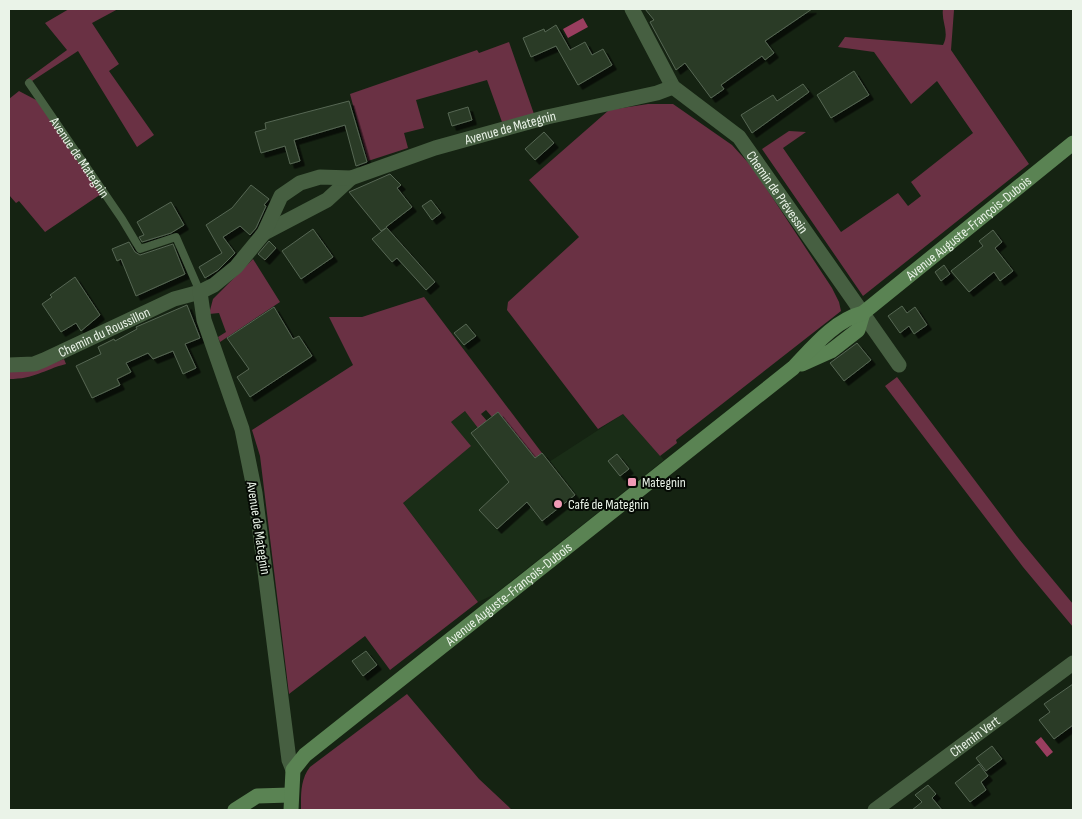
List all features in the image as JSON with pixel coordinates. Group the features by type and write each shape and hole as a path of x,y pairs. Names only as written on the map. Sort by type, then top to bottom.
{"main road":[{"name":"Avenue Auguste-François-Dubois","path":"293,770 305,755 793,368 831,350 858,330 863,313 1073,143"},
{"path":"290,810 293,770"},
{"path":"235,810 257,796 290,795"}],"street":[{"path":"632,9 673,87"},
{"name":"Avenue de Mategnin","path":"293,770 289,760 255,493 242,429 204,320 200,292 214,285 236,267 264,233 281,196 292,187 320,177 351,178 463,140 548,117 673,87"},
{"name":"Chemin de Prévessin","path":"673,87 739,137 899,365"},
{"name":"Avenue de Mategnin","path":"264,233 327,200 351,178"},
{"name":"Chemin du Roussillon","path":"9,365 34,364 174,299 200,292"},
{"name":"Chemin Vert","path":"875,810 1073,663"}],"lane":[{"name":"Avenue de Mategnin","path":"29,83 122,219 140,249 176,237 200,292"}],"shaded area":[{"path":"69,9 118,9 92,23 119,64 109,71 154,135 137,147 78,51 29,83 26,80 67,50 45,23"},
{"path":"943,9 954,10 951,50 1029,164 863,296 762,149 789,131 806,132 783,148 841,232 898,193 908,206 921,196 911,182 973,133 937,81 911,104 874,52 838,47 845,37 943,45 946,31"},
{"path":"583,18 588,27 568,38 563,29"},
{"path":"509,42 534,114 502,122 487,80 416,100 424,128 404,133 408,148 368,161 350,94 477,50 479,53"},
{"path":"19,91 38,101 101,194 45,232 19,201 16,203 9,195 9,99"},
{"path":"648,104 673,104 732,145 753,168 832,288 841,311 676,440 677,443 660,456 623,414 598,429 507,310 508,302 579,237 529,180 609,110"},
{"path":"253,259 280,302 220,342 218,337 226,332 219,313 209,314 213,299"},
{"path":"424,297 542,453 535,458 498,412 492,417 486,410 481,414 487,421 478,428 465,411 451,422 471,446 403,503 478,602 390,670 365,636 289,694 260,456 252,430 353,365 329,317 362,317"},
{"path":"64,359 66,364 32,376 9,379 9,371 35,370"},
{"path":"897,377 1019,539 1073,604 1073,627 1023,567 885,386"},
{"path":"465,411 487,421 498,412 534,458 542,453 549,462 623,414 664,460 495,594 478,602 403,503 470,446 450,423"},
{"path":"407,694 479,779 512,810 301,810 301,793 304,777 310,767"},
{"path":"1041,737 1053,752 1047,757 1035,742"}],"building":[{"path":"645,9 812,9 765,41 774,53 765,60 762,56 721,85 724,89 711,98 685,63 676,70 650,22 654,20"},
{"path":"556,25 570,50 585,42 592,55 603,49 612,65 578,85 556,46 531,57 523,38 544,29 545,32"},
{"path":"854,71 869,95 831,118 817,95"},
{"path":"803,84 809,92 752,133 741,115 773,95 777,101"},
{"path":"349,101 367,162 356,166 345,125 294,140 300,161 290,164 285,146 261,153 255,132 266,129 265,123"},
{"path":"468,107 472,120 452,126 448,113"},
{"path":"544,132 554,143 535,160 525,149"},
{"path":"390,174 401,185 397,188 412,207 386,227 435,282 426,290 397,258 392,262 372,239 386,228 381,231 349,192"},
{"path":"251,185 269,199 264,205 266,206 256,228 250,235 240,226 223,237 235,253 218,270 205,278 199,267 222,253 206,225 232,208"},
{"path":"431,200 441,213 432,220 422,206"},
{"path":"171,202 184,225 171,233 142,242 139,237 144,235 137,222"},
{"path":"313,229 333,257 301,279 282,251"},
{"path":"993,230 1002,242 995,248 1013,271 1000,281 994,272 969,292 951,271 983,246 979,241"},
{"path":"269,241 276,248 265,260 258,254"},
{"path":"129,242 135,252 140,255 173,244 185,274 136,296 121,259 117,261 112,249"},
{"path":"944,265 950,274 941,281 935,272"},
{"path":"75,277 100,315 81,331 76,323 61,332 42,304 52,297 50,295"},
{"path":"187,305 200,338 185,344 196,368 183,374 173,351 153,359 148,353 126,363 131,372 117,379 120,385 92,398 76,366 101,354 98,347 114,339 115,341 137,329 136,327"},
{"path":"902,306 907,313 915,307 927,325 914,334 909,326 900,333 888,316"},
{"path":"274,307 293,339 299,336 312,356 250,397 237,377 249,369 227,338"},
{"path":"466,324 476,336 464,345 454,333"},
{"path":"857,343 871,360 844,381 830,363"},
{"path":"498,412 535,458 542,453 575,495 542,521 527,502 497,529 479,510 509,482 471,433"},
{"path":"617,454 629,469 620,476 608,461"},
{"path":"366,651 377,665 363,676 352,661"},
{"path":"1073,684 1073,725 1054,739 1039,720 1050,712 1044,704"},
{"path":"992,746 1002,759 986,771 976,758"},
{"path":"979,764 988,776 981,782 986,790 970,802 955,783"},
{"path":"928,785 936,794 932,798 942,810 912,810 922,802 915,795"}],"place":[{"name":"Mategnin","path":"632,482"},
{"name":"Café de Mategnin","path":"558,504"}]}
